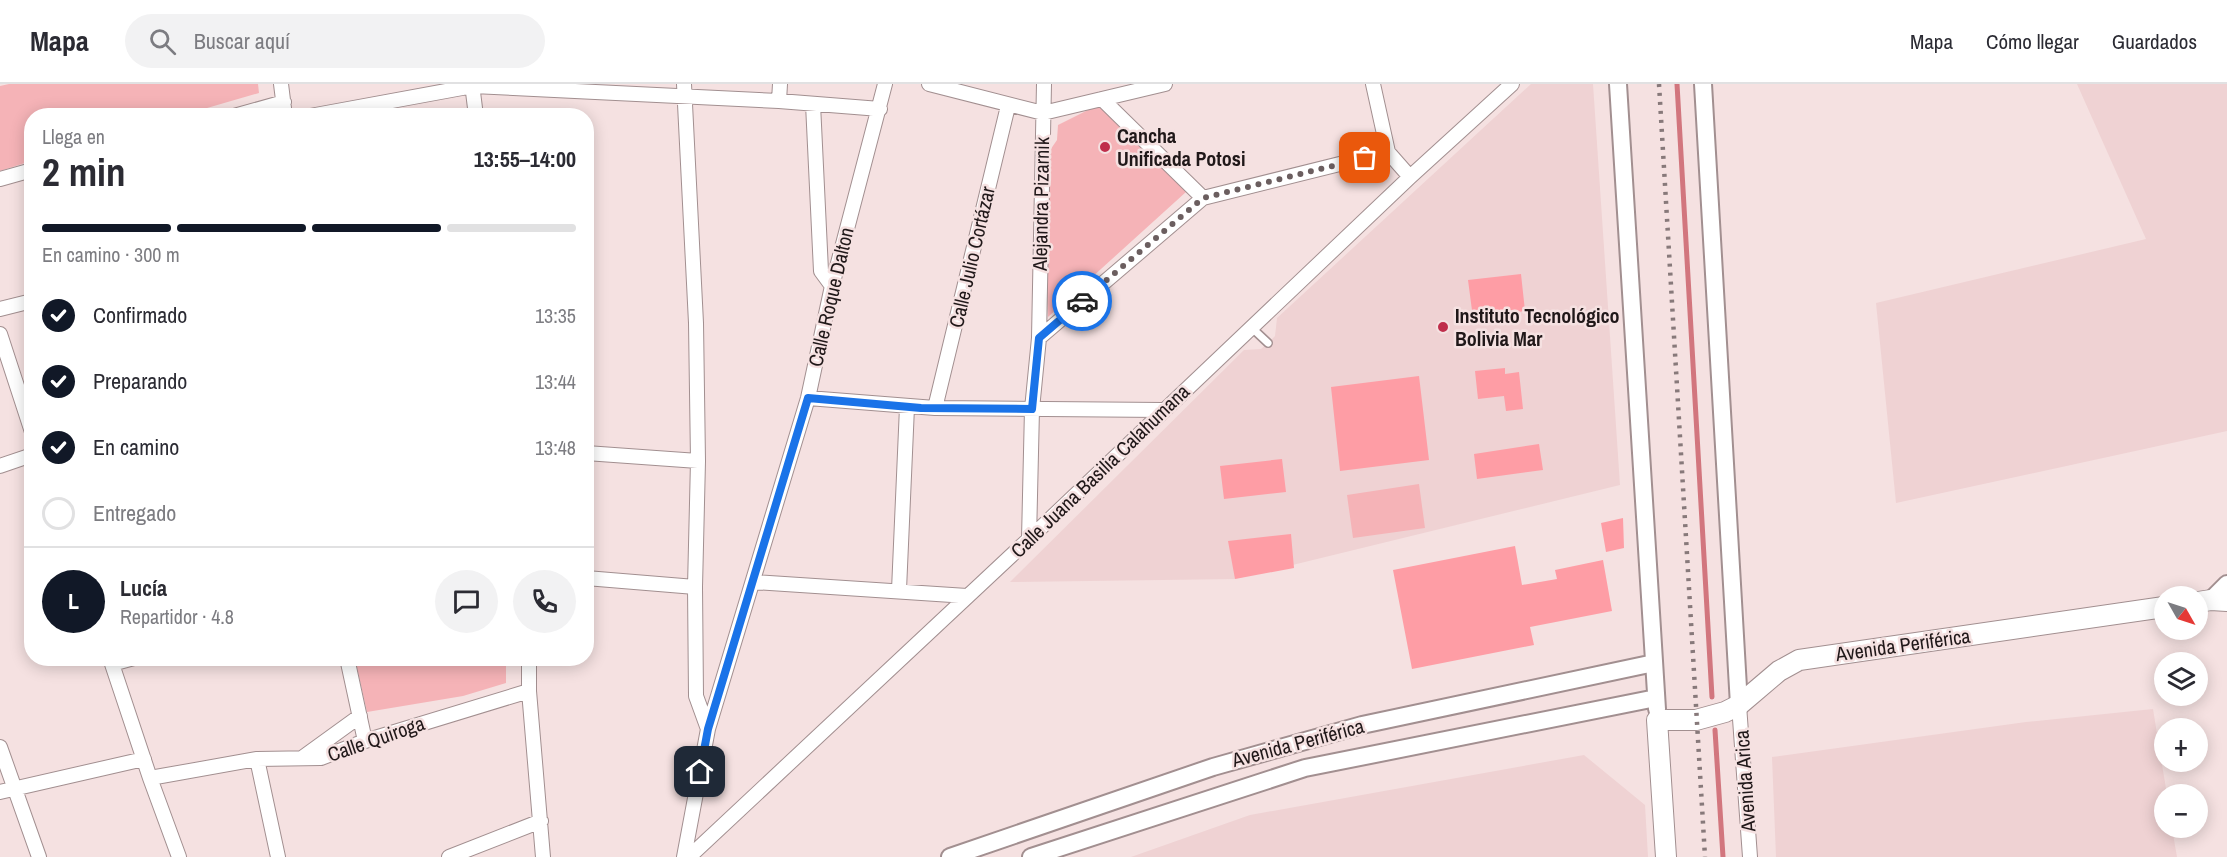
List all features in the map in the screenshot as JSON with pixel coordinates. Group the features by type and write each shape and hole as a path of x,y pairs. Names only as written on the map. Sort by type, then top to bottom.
{"main road":[{"name":"Avenida Periférica","path":"1657,720 1696,720 1725,712 1739,705 1779,672 1799,660 2154,608"},
{"path":"1657,720 1666,857"}],"street":[{"path":"281,84 285,108"},
{"path":"779,101 780,84"},
{"name":"Calle Roque Dalton","path":"684,857 708,729 808,398 832,286 885,84"},
{"path":"929,84 1008,106 1043,113 1165,84"},
{"name":"Alejandra Pizarnik","path":"1029,539 1032,409 1039,338 1044,84"},
{"path":"1373,84 1388,152 1410,177"},
{"name":"Calle Juana Basilia Calahumana","path":"689,857 1252,328 1500,89 1512,84"},
{"path":"1618,84 1657,720"},
{"path":"1703,84 1739,705"},
{"path":"352,108 473,85 685,91 880,109"},
{"path":"473,85 475,108"},
{"path":"685,91 688,201 696,323 698,461 695,586 696,696 708,729"},
{"path":"1102,99 1203,198"},
{"path":"813,104 821,272 832,286"},
{"name":"Calle Julio Cortázar","path":"935,408 1008,106"},
{"path":"1039,338 1203,198 1388,152"},
{"path":"0,179 24,172"},
{"path":"0,309 24,303"},
{"path":"0,334 24,408"},
{"path":"808,398 935,408 1163,410"},
{"path":"899,590 907,407"},
{"path":"594,454 698,461"},
{"path":"0,466 24,458"},
{"path":"594,579 695,586"},
{"path":"754,582 967,596"},
{"path":"2212,601 2227,584"},
{"name":"Avenida Periférica","path":"950,857 1213,766 1362,725 1654,663"},
{"path":"113,666 179,857"},
{"path":"349,666 365,741"},
{"path":"529,666 529,691 543,857"},
{"name":"Calle Quiroga","path":"150,777 257,759 321,758 365,741 529,691"},
{"name":"Avenida Periférica","path":"1031,857 1305,768 1656,698"},
{"name":"Avenida Arica","path":"1739,705 1750,857"},
{"path":"302,758 360,716"},
{"path":"0,747 39,857"},
{"path":"0,792 144,759"},
{"path":"257,759 278,857"},
{"path":"449,857 541,821"}],"lane":[{"path":"1252,328 1268,343"}],"shaded area":[{"path":"9,84 258,84 259,93 207,108 24,108 24,163 0,171 0,86"},
{"name":"Instituto Tecnológico Bolivia Mar","path":"1531,84 1593,84 1620,485 1235,579 1010,582 1244,350 1261,349 1268,343 1275,336 1277,318"},
{"path":"2077,84 2227,84 2227,431 1896,503 1876,303 2146,239"},
{"path":"1100,104 1186,192 1048,317 1044,159 1057,140 1058,125"},
{"path":"1419,484 1425,528 1353,538 1347,495"},
{"path":"357,666 506,666 506,683 463,696 367,712"},
{"path":"2153,709 2154,772 2163,772 2165,784 2154,784 2154,838 2174,838 2177,857 1776,857 1772,757 2026,722"},
{"path":"1584,755 1645,805 1648,857 1131,857 1250,815"}],"building":[{"path":"1521,274 1525,311 1473,318 1468,280"},
{"path":"1505,368 1505,374 1519,372 1523,409 1506,411 1504,396 1478,399 1475,371"},
{"path":"1419,376 1429,460 1340,471 1331,387"},
{"path":"1539,444 1543,470 1477,479 1474,454"},
{"path":"1282,459 1286,492 1224,499 1220,466"},
{"path":"1623,518 1624,548 1606,552 1601,523"},
{"path":"1291,534 1294,568 1235,579 1228,541"},
{"path":"1515,546 1522,585 1557,579 1555,570 1603,560 1612,611 1530,627 1534,645 1412,669 1393,570"}],"waterway":[{"path":"1677,84 1712,697"},
{"path":"1715,730 1723,857"}],"railway":[{"path":"1659,84 1705,857"}],"way so far":[{"path":"1082,301 1203,198 1365,158"}],"place":[{"name":"Cancha Unificada Potosi","path":"1105,147"},
{"name":"Instituto Tecnológico Bolivia Mar","path":"1443,327"}],"route":[{"path":"700,772 708,729 808,398 921,408 1032,409 1039,338 1082,301"}]}
